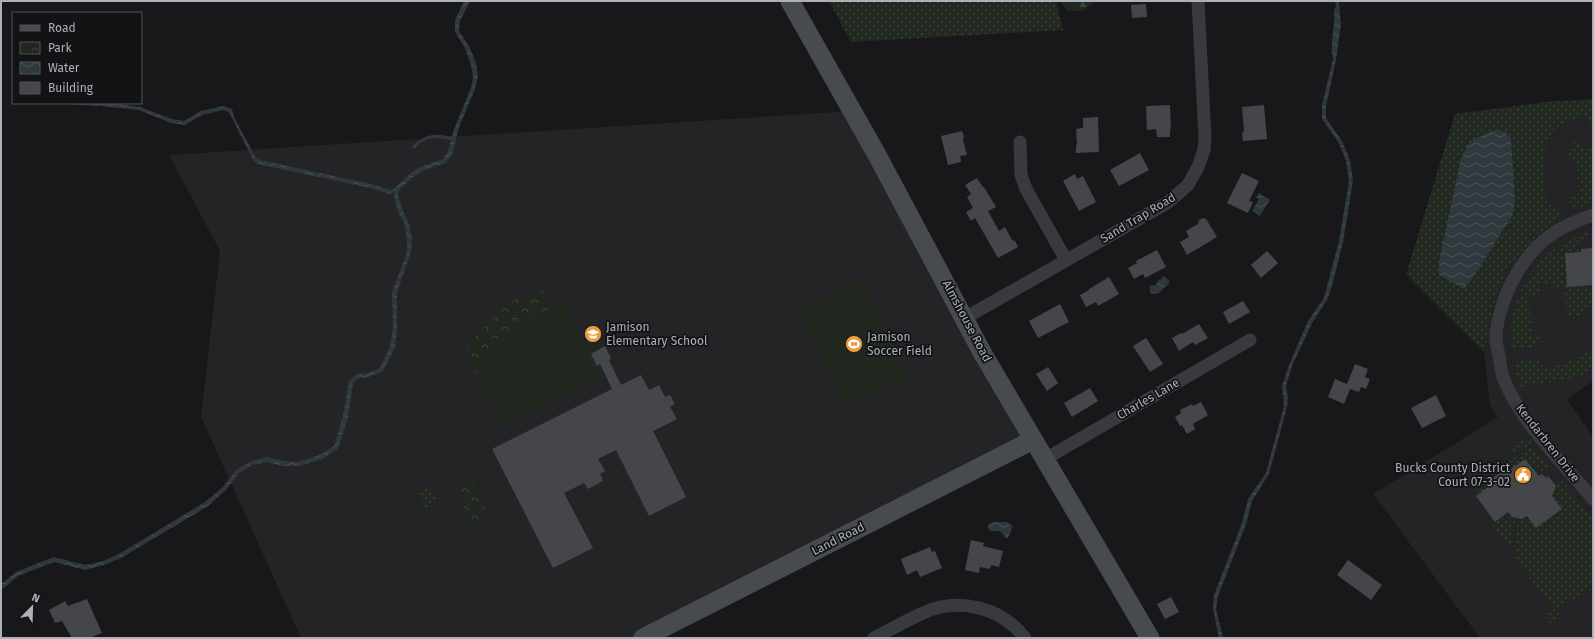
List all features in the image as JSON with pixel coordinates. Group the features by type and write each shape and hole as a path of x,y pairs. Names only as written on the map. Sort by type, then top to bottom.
{"main road":[{"name":"Almshouse Road","path":"790,1 874,148 965,318 1033,440 1150,638"},
{"name":"Land Road","path":"643,638 1033,440"}],"street":[{"name":"Sand Trap Road","path":"965,318 1166,203 1179,193 1194,175 1203,156 1205,138 1198,1"},
{"path":"1020,142 1020,168 1023,181 1039,214 1066,260"},
{"name":"Kendarbren Drive","path":"1593,215 1574,221 1557,230 1536,246 1508,288 1501,311 1496,338 1503,376 1516,403 1552,452 1593,499"},
{"name":"Charles Lane","path":"1045,459 1250,340"},
{"path":"874,638 923,613 940,607 966,605 982,608 997,614 1012,624 1025,638"}],"shaded area":[{"path":"1593,99 1593,381 1567,399 1593,437 1593,638 1480,638 1373,494 1498,417 1490,405 1484,352 1406,275 1455,114 1547,102"},
{"name":"Jamison Elementary School","path":"853,111 1033,440 646,638 301,638 201,417 220,251 169,155"}],"green space":[{"path":"829,1 1056,1 1063,30 851,42"},
{"path":"1061,1 1093,1 1093,3 1083,11 1067,11"},
{"path":"1593,99 1593,125 1589,126 1587,116 1567,121 1553,131 1548,140 1544,162 1547,205 1557,206 1560,209 1557,221 1537,235 1509,268 1498,290 1490,318 1484,352 1406,275 1455,114 1547,102","holes":["1470,141 1512,216 1473,278 1464,289 1439,261 1461,158"]},
{"path":"1576,140 1580,141 1581,148 1593,148 1593,204 1580,207 1581,210 1572,206 1569,199 1569,196 1579,194 1577,159 1568,159 1566,155"},
{"path":"1587,231 1587,241 1578,242 1579,252 1565,253 1567,286 1589,286 1589,288 1592,288 1593,307 1567,322 1565,289 1552,289 1551,285 1539,285 1539,295 1529,296 1532,337 1539,337 1542,341 1529,348 1513,348 1511,323 1514,310 1525,283 1540,261 1549,253"},
{"name":"Jamison Soccer Field","path":"861,280 910,378 844,407 798,311"},
{"path":"542,290 552,308 529,321 509,336 491,353 475,374 466,362 471,357 464,352 476,336 489,322 518,297 522,302"},
{"path":"565,303 603,377 502,428 475,374 494,351 514,332 538,316"},
{"path":"1593,349 1593,367 1579,377 1521,387 1515,372 1516,363 1538,358 1541,360 1542,368 1557,366 1569,362"},
{"path":"1523,438 1534,442 1515,454 1511,447 1512,444"},
{"path":"1532,447 1549,466 1537,473 1525,459 1504,474 1498,468"},
{"path":"1484,476 1488,481 1485,484 1488,487 1479,494 1471,483"},
{"path":"472,481 491,517 474,527 454,490"},
{"path":"1562,481 1593,518 1593,588 1556,609 1561,618 1553,623 1550,623 1545,615 1553,609 1514,557 1517,554 1514,551 1518,520 1523,521 1528,518 1536,528 1562,509 1551,494 1554,492 1553,489"},
{"path":"429,486 437,501 426,508 417,493"},
{"path":"1507,514 1511,519 1515,520 1511,549 1493,525"}],"water":[{"path":"464,1 470,1 460,21 459,31 469,46 476,63 478,77 475,89 458,130 453,153 446,163 415,175 399,190 398,196 408,221 412,237 411,252 397,292 397,329 395,348 383,371 369,377 359,378 353,383 348,417 338,449 322,459 299,466 283,466 267,462 252,465 239,473 226,490 208,506 121,558 104,565 85,570 54,562 18,576 1,590 1,584 16,572 54,557 85,565 103,561 119,554 205,502 223,487 236,470 251,461 267,457 284,461 298,462 320,455 334,446 343,416 349,381 357,374 368,373 380,368 390,347 393,328 392,292 407,252 407,238 404,223 398,212 394,192 390,194 370,188 258,164 253,160 229,112 223,110 202,115 185,125 171,123 139,110 70,104 118,104 140,107 172,119 184,121 201,111 223,106 232,109 234,117 256,158 371,184 390,190 395,188 413,171 443,159 448,151 454,129 471,88 473,77 471,65 465,48 455,32 455,20"},
{"path":"1339,6 1341,24 1336,60 1326,106 1326,118 1342,141 1350,160 1353,181 1343,242 1327,300 1312,323 1292,366 1286,386 1288,398 1287,407 1269,474 1252,501 1246,524 1218,596 1216,609 1223,638 1219,638 1213,609 1214,595 1242,523 1248,499 1266,473 1284,406 1282,386 1289,365 1308,321 1324,298 1339,241 1349,181 1346,161 1339,143 1322,119 1322,105 1333,59 1332,47 1334,9"},
{"path":"1495,130 1505,132 1511,138 1515,202 1512,216 1473,278 1464,289 1439,275 1439,261 1461,158 1470,141"},
{"path":"1259,193 1270,200 1260,216 1252,211 1259,199 1256,198"},
{"path":"1163,276 1169,280 1169,283 1159,293 1151,294 1150,286 1156,285 1158,280 1162,279"},
{"path":"993,522 1006,522 1013,526 1008,538 1006,538 1000,531 989,530 988,525"}],"building":[{"path":"1146,4 1147,17 1132,18 1131,5"},
{"path":"1170,105 1170,137 1157,137 1156,129 1147,130 1146,106"},
{"path":"1264,105 1267,139 1243,141 1242,133 1244,131 1242,107"},
{"path":"1098,117 1099,152 1076,153 1076,129 1083,128 1083,118"},
{"path":"962,131 967,155 960,156 961,162 948,165 941,136"},
{"path":"1140,153 1149,170 1119,186 1110,170"},
{"path":"1242,173 1259,181 1249,201 1253,202 1248,213 1227,203"},
{"path":"1075,174 1077,179 1083,176 1096,202 1079,211 1063,181"},
{"path":"977,178 996,207 988,211 999,231 1005,227 1012,240 1015,241 1018,247 998,258 975,218 971,221 966,212 973,208 967,197 971,194 965,185"},
{"path":"1203,218 1206,219 1217,237 1187,255 1180,242 1189,237 1186,231 1198,224 1199,220"},
{"path":"1593,248 1593,285 1567,287 1565,253 1581,252 1581,249"},
{"path":"1157,250 1166,267 1145,278 1143,274 1134,279 1128,268 1137,263 1136,261"},
{"path":"1267,251 1278,263 1261,278 1251,265"},
{"path":"1109,277 1119,294 1098,306 1096,302 1086,307 1080,295"},
{"path":"1243,301 1250,312 1229,324 1223,312"},
{"path":"1060,304 1069,322 1038,338 1029,321"},
{"path":"1199,324 1208,338 1195,345 1193,342 1179,351 1172,338"},
{"path":"1146,338 1163,364 1150,372 1133,346"},
{"name":"Jamison Elementary School","path":"605,346 611,358 609,360 621,385 641,375 649,390 659,385 665,397 670,395 675,404 670,407 677,419 653,431 686,497 649,516 616,450 598,459 605,471 600,474 603,481 588,489 584,483 564,493 593,548 553,568 492,449 612,389 600,364 597,366 591,354"},
{"path":"1355,364 1368,369 1365,377 1370,379 1366,389 1361,387 1359,392 1350,389 1344,404 1328,397 1335,379 1347,384"},
{"path":"1048,367 1058,383 1047,391 1036,374"},
{"path":"1090,388 1098,401 1072,417 1064,403"},
{"path":"1436,395 1446,416 1422,428 1411,408"},
{"path":"1201,402 1208,415 1193,424 1195,429 1187,434 1175,417 1181,413 1180,410 1192,404 1193,406"},
{"path":"1525,459 1539,476 1542,474 1546,478 1548,476 1556,486 1552,496 1562,509 1536,528 1527,516 1522,519 1512,517 1508,512 1495,522 1476,496 1488,487 1485,484 1502,471 1504,474"},
{"path":"971,540 984,543 983,546 1003,551 999,567 991,565 990,569 980,567 979,573 965,570"},
{"path":"930,547 932,552 935,551 942,568 920,577 917,570 907,575 901,559"},
{"path":"1348,560 1382,585 1371,600 1337,575"},
{"path":"1171,597 1179,612 1165,619 1157,604"},
{"path":"87,599 102,633 89,638 72,638 62,621 55,623 49,610 65,601 68,606"}],"waterway":[{"path":"1337,1 1338,11"},
{"path":"414,147 423,140 432,137 437,136 454,139"}],"place":[{"name":"Jamison Elementary School","path":"593,334"},
{"name":"Jamison Soccer Field","path":"854,344"},
{"name":"Bucks County District Court 07-3-02","path":"1523,475"}]}
